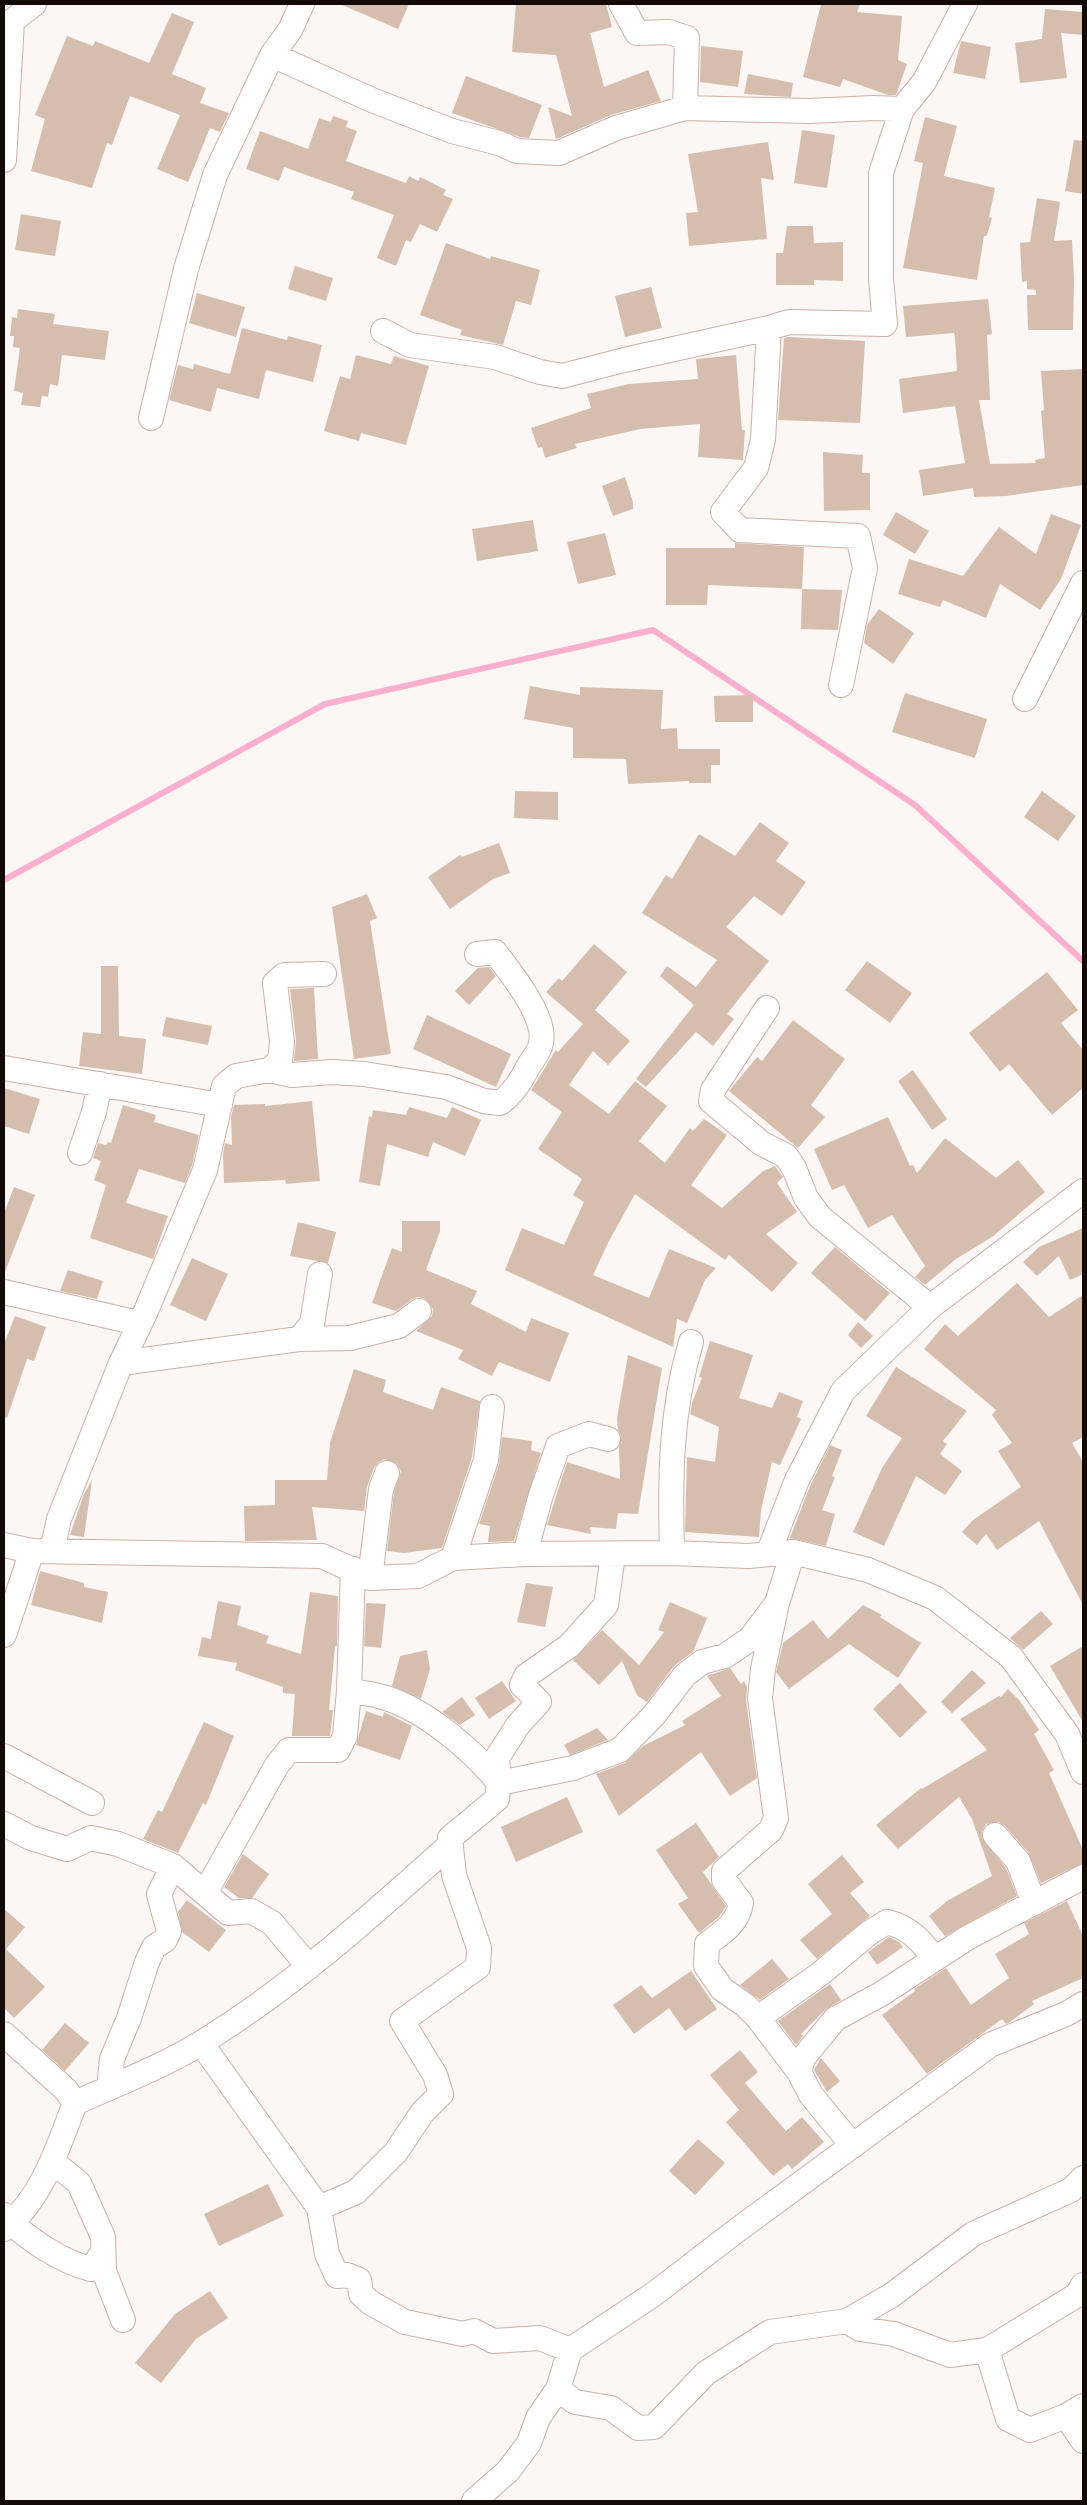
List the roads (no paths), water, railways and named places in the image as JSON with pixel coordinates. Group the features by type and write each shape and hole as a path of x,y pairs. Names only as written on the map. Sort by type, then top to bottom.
{"street":[{"path":"4,160 12,21 34,4"},
{"path":"151,418 186,269 215,175 272,55 290,30 302,4"},
{"path":"621,4 637,33 669,32 687,38 685,108"},
{"path":"383,331 410,345 495,357 540,372 562,376 789,322 885,324 881,279 881,173 902,109 924,82 965,4"},
{"path":"272,55 372,100 452,130 499,143 517,151 558,153 616,128 685,108 809,111 874,108 902,109"},
{"path":"769,328 763,440 756,468 723,512 740,530 858,536 865,568 848,642 841,685"},
{"path":"1025,699 1083,583"},
{"path":"4,1635 42,1551 59,1519 121,1363 138,1323 146,1311 205,1170 224,1086 236,1076 269,1070 292,1075 332,1072 364,1074 446,1087 484,1101 500,1103 510,1096 526,1072 541,1044 541,1031 527,995 495,952 477,954"},
{"path":"269,1070 280,1061 282,1042 275,983 284,975 324,974"},
{"path":"767,1008 713,1090 711,1101 761,1143 786,1156 794,1168 806,1198 820,1217 930,1307"},
{"path":"4,1068 220,1105"},
{"path":"80,1152 94,1112 100,1084"},
{"path":"768,1554 797,1480 843,1391 930,1307 1083,1191"},
{"path":"299,1339 312,1324 320,1274"},
{"path":"4,1292 138,1323"},
{"path":"121,1363 299,1339 350,1338 399,1326 419,1311"},
{"path":"672,1554 670,1477 680,1380 691,1342"},
{"path":"453,1558 486,1460 492,1407"},
{"path":"524,1554 540,1498 558,1446 589,1434 608,1439"},
{"path":"205,1893 277,1765 289,1750 338,1750 346,1736 362,1573 381,1489 387,1473"},
{"path":"4,1545 42,1551 322,1556 362,1573 418,1576 453,1558 524,1554 748,1556 793,1552 868,1570 935,1598 964,1619 1011,1656 1067,1734 1083,1772"},
{"path":"793,1552 777,1603 763,1669 760,1698 776,1818 771,1830 724,1871 724,1880 742,1902 740,1914 729,1928 708,1944 706,1966 722,1990 746,2005 758,2018 799,2072 811,2095 853,2146"},
{"path":"319,2208 356,2192 396,2152 422,2113 441,2094 435,2075 402,2021 478,1966 479,1948 454,1875 450,1838 497,1799 499,1783 496,1758 518,1725 539,1702 522,1685 526,1676 569,1646 606,1605 613,1555"},
{"path":"499,1783 572,1768 620,1750 654,1715 685,1675 702,1662 725,1656 750,1639 777,1603"},
{"path":"350,1690 384,1697 436,1723 487,1768 499,1783"},
{"path":"4,1756 92,1803"},
{"path":"4,1824 31,1838 67,1849 91,1838 118,1844 173,1866 228,1913 251,1911 272,1923 309,1967"},
{"path":"995,1835 1018,1861 1034,1903"},
{"path":"103,2252 91,2269 75,2266 6,2222 24,2210 53,2162 75,2103 201,2043 336,1947 450,1845"},
{"path":"109,2088 112,2059 129,2018 147,1962 154,1947 164,1940 169,1931 158,1894 173,1866"},
{"path":"799,2072 803,2058 835,2019 881,1994 967,1938 1083,1877"},
{"path":"758,2018 820,1974 869,1933 887,1922 901,1925 922,1941 934,1959"},
{"path":"474,2501 508,2471 528,2443 538,2418 558,2389 570,2350 654,2294 736,2231 990,2045 1066,2014 1083,2004"},
{"path":"4,2034 66,2090 75,2103"},
{"path":"201,2043 319,2208 327,2254 337,2276 347,2275 359,2280 361,2294 405,2322 463,2334 474,2331 493,2342 540,2338 570,2350"},
{"path":"53,2162 79,2183 103,2237 104,2271 123,2320"},
{"path":"558,2389 575,2402 611,2408 638,2428 654,2427 706,2373 770,2332 847,2321 892,2295 973,2234 1072,2190 1083,2178"},
{"path":"847,2321 860,2329 894,2334 950,2355 987,2350 1077,2295 1083,2285"},
{"path":"987,2350 1008,2419 1030,2430 1074,2411 1083,2441"}],"waterway":[{"path":"4,880 325,704 653,630 915,805 1083,961"}]}
